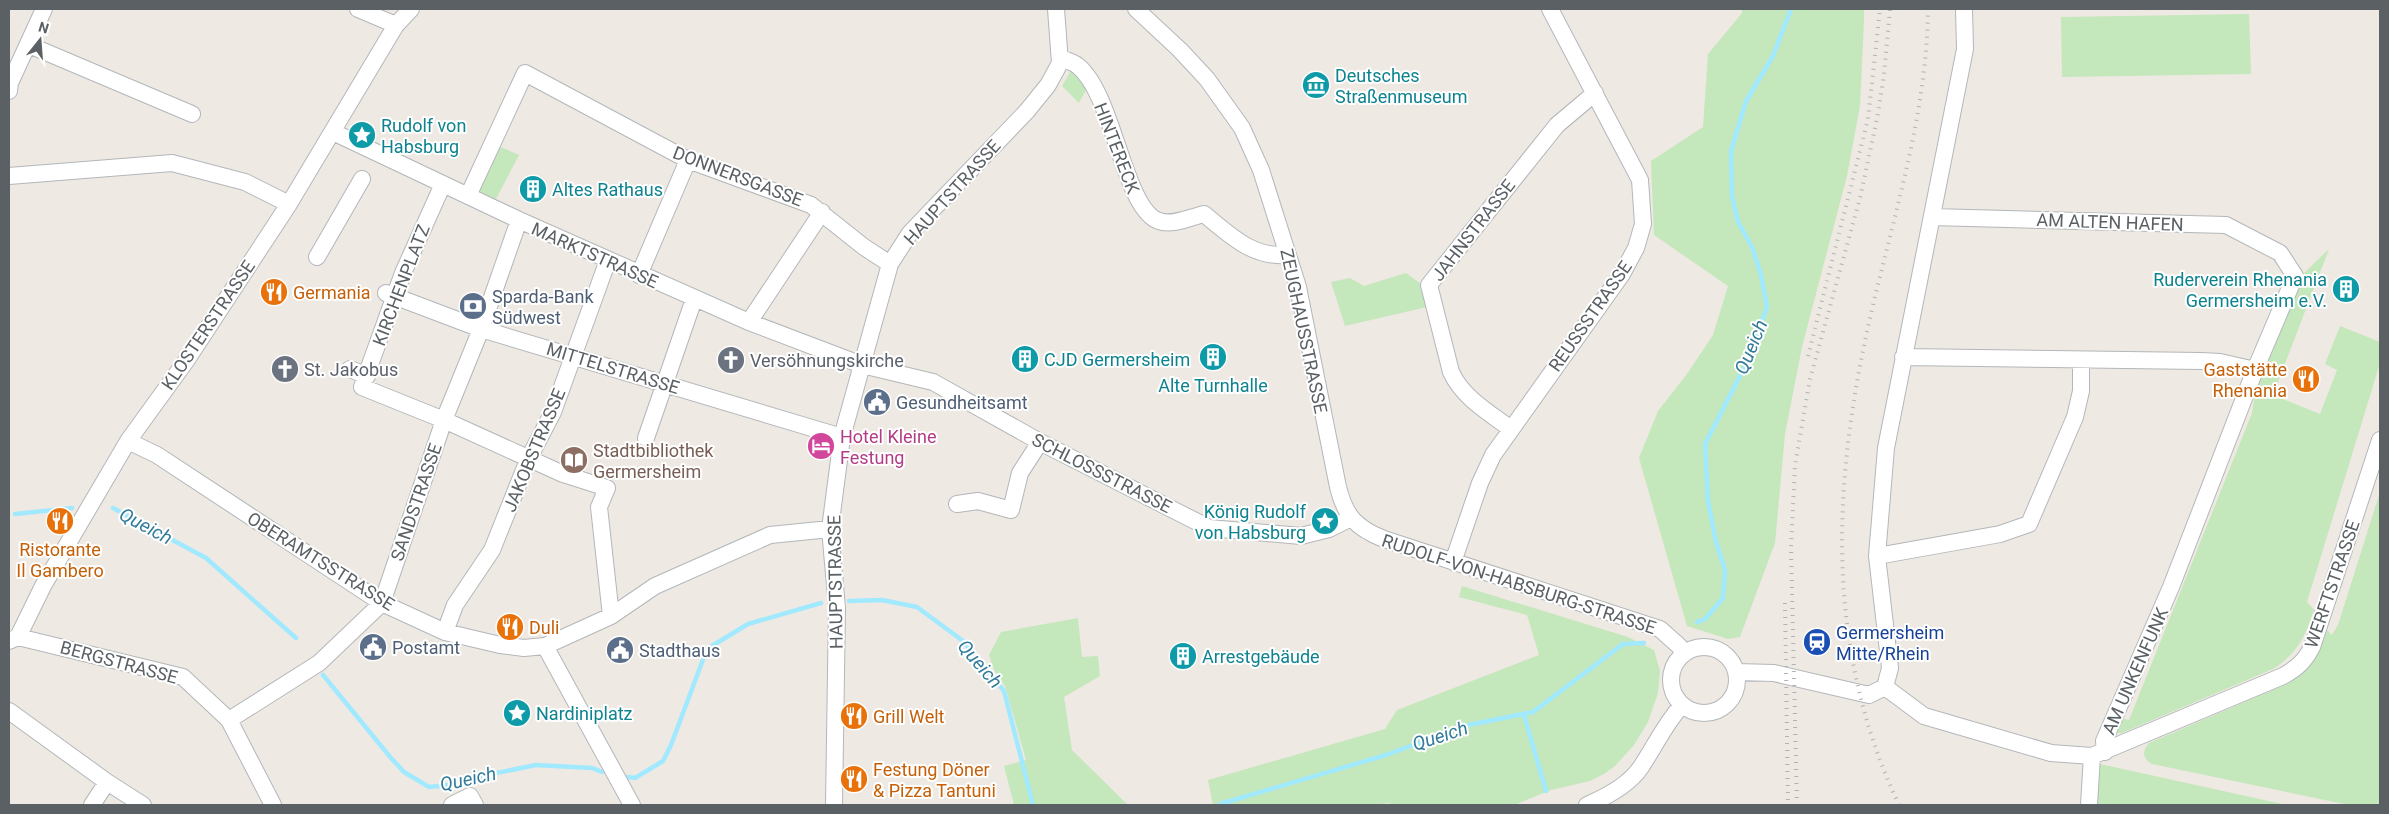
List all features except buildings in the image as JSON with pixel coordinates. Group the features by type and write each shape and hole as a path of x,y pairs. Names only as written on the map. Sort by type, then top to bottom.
{"street":[{"path":"9,86 44,9"},
{"path":"358,9 396,25"},
{"name":"KLOSTERSTRASSE","path":"13,639 128,442 186,361 289,204 396,25 410,9"},
{"name":"HAUPTSTRASSE","path":"834,805 837,608 830,529 842,437 890,264 910,233 1027,111 1048,85 1060,63 1056,9"},
{"name":"ZEUGHAUSSTRASSE","path":"1136,9 1180,50 1207,79 1242,128 1261,170 1298,288 1339,492 1351,518"},
{"name":"REUSSSTRASSE","path":"1453,562 1486,466 1622,274 1636,248 1643,224 1640,180 1550,9"},
{"path":"1736,672 1774,673 1868,695 1885,686 1890,668 1877,556 1886,448 1965,50 1964,9"},
{"path":"29,45 192,114"},
{"name":"HINTERECK","path":"1060,58 1077,65 1087,77 1102,105 1120,148 1134,193 1150,216 1165,223 1204,214 1252,250 1271,256 1288,255"},
{"name":"DONNERSGASSE","path":"468,196 525,73 688,160 811,205 864,247 890,264"},
{"name":"JAHNSTRASSE","path":"1511,429 1473,400 1456,383 1451,372 1429,285 1557,125 1595,92"},
{"name":"MARKTSTRASSE","path":"333,132 639,275 748,322 862,365"},
{"path":"639,275 688,160"},
{"path":"9,176 172,163 245,182 289,204"},
{"path":"321,252 362,179"},
{"name":"KIRCHENPLATZ","path":"365,382 390,295 443,184"},
{"path":"748,322 822,212"},
{"name":"AM ALTEN HAFEN","path":"1932,217 2226,225 2280,253"},
{"name":"SANDSTRASSE","path":"229,720 319,664 382,602 444,420 481,329 519,220"},
{"name":"AM UNKENFUNK","path":"2089,805 2098,754 2171,587 2295,276 2280,253"},
{"name":"JAKOBSTRASSE","path":"445,632 455,605 492,550 528,460 553,412 608,260"},
{"name":"MITTELSTRASSE","path":"390,295 481,329 842,437"},
{"path":"646,438 694,299"},
{"path":"1903,357 2081,361 2201,361 2220,362 2256,370"},
{"path":"1877,556 2000,534 2029,524 2075,417 2081,391 2081,361"},
{"name":"SCHLOSSSTRASSE","path":"862,365 933,382 1040,442 1209,528 1301,536 1329,529 1351,518"},
{"path":"350,369 365,382 528,460 563,474 608,488 599,507 611,616"},
{"name":"WERFTSTRASSE","path":"2098,754 2298,668 2312,647 2380,440"},
{"name":"OBERAMTSSTRASSE","path":"128,442 157,455 382,602 445,632 500,645 524,648 546,646 611,616 655,586 770,536 830,529"},
{"path":"957,504 978,501 1011,510 1020,474 1040,442"},
{"name":"RUDOLF-VON-HABSBURG-STRASSE","path":"1351,518 1361,529 1372,535 1660,629 1684,653"},
{"name":"BERGSTRASSE","path":"13,639 183,677 229,720 273,805"},
{"path":"546,646 632,805"},
{"path":"1706,646 1725,654 1732,662 1736,672 1737,683 1734,693 1721,708 1711,712 1701,712 1682,705 1673,692 1670,677 1673,668 1684,653 1706,646"},
{"path":"1885,686 1924,716 2051,753 2098,754"},
{"path":"1587,805 1606,797 1640,769 1664,727 1682,705"},
{"path":"9,711 107,782 143,805"},
{"path":"92,805 107,782"},
{"path":"452,805 470,796 475,805"}],"green space":[{"path":"1742,9 1864,9 1864,20 1860,106 1847,176 1802,347 1785,434 1775,543 1740,637 1728,639 1687,626 1639,458 1658,411 1687,374 1713,335 1728,286 1654,235 1651,161 1703,127 1708,54 1742,13"},
{"path":"2249,14 2251,74 2062,77 2061,17"},
{"path":"1072,69 1088,86 1079,103 1062,86"},
{"path":"496,145 519,155 495,201 474,191"},
{"path":"2329,249 2273,395 2320,414 2337,370 2325,364 2340,326 2380,342 2380,363 2307,602 2314,610 2304,636 2289,657 2273,669 2122,733 2118,733 2115,730 2121,718 2129,720 2252,413 2256,388 2284,316 2304,273"},
{"path":"1406,273 1421,284 1427,307 1345,326 1331,282 1350,278 1364,286"},
{"path":"2380,492 2380,805 2349,805 2149,762 2144,754 2149,743 2289,683 2314,660 2326,629 2332,635 2338,625"},
{"path":"1462,586 1628,637 1654,650 1660,671 1658,693 1648,722 1634,745 1615,766 1590,781 1551,790 1514,805 1392,805 1389,803 1373,805 1213,805 1208,780 1385,729 1397,710 1539,655 1527,615 1459,597"},
{"path":"1078,618 1082,657 1098,656 1100,676 1064,697 1072,750 1128,805 1014,805 1004,766 1026,760 1005,686 994,670 989,655 1001,632"},
{"path":"2100,764 2287,805 2096,805"}],"waterway":[{"name":"Queich","path":"1697,622 1705,619 1723,598 1725,570 1716,542 1708,501 1705,444 1748,360 1767,307 1761,275 1752,247 1738,222 1732,196 1731,151 1746,101 1773,56 1791,9"},
{"name":"Queich","path":"15,514 72,508"},
{"name":"Queich","path":"113,508 206,558 296,638"},
{"name":"Queich","path":"849,601 882,600 917,607 963,641 1004,691 1033,805"},
{"name":"Queich","path":"628,777 635,778 663,761 671,745 707,649 748,624 821,603"},
{"name":"Queich","path":"1220,804 1386,755 1464,726 1533,712 1623,644 1644,643"},
{"name":"Queich","path":"323,675 404,772 429,787 449,785 476,777 536,765 592,768 602,772"},
{"path":"1524,715 1546,791"}],"railway":[{"path":"1808,356 1868,119 1880,9"},
{"path":"1797,805 1791,548 1795,465 1810,379 1860,198 1877,119 1884,75 1890,9"},
{"path":"1899,805 1874,744 1857,682 1846,619 1842,556 1844,493 1850,429 1860,365 1917,120 1926,46 1928,9"},
{"path":"1785,603 1788,805"}],"place":[{"name":"Deutsches Straßenmuseum","path":"1316,85"},
{"name":"Rudolf von Habsburg","path":"362,135"},
{"name":"Altes Rathaus","path":"533,189"},
{"name":"Ruderverein Rhenania Germersheim e.V.","path":"2346,289"},
{"name":"Germania","path":"274,292"},
{"name":"Sparda-Bank Südwest","path":"473,306"},
{"name":"Alte Turnhalle","path":"1213,357"},
{"name":"CJD Germersheim","path":"1025,359"},
{"name":"Versöhnungskirche","path":"731,360"},
{"name":"St. Jakobus","path":"285,369"},
{"name":"Gaststätte Rhenania","path":"2306,379"},
{"name":"Gesundheitsamt","path":"877,402"},
{"name":"Hotel Kleine Festung","path":"821,446"},
{"name":"Stadtbibliothek Germersheim","path":"574,460"},
{"name":"Ristorante Il Gambero","path":"60,521"},
{"name":"König Rudolf von Habsburg","path":"1325,521"},
{"name":"Duli","path":"510,627"},
{"name":"Germersheim Mitte/Rhein","path":"1817,642"},
{"name":"Postamt","path":"373,647"},
{"name":"Stadthaus","path":"620,650"},
{"name":"Arrestgebäude","path":"1183,656"},
{"name":"Nardiniplatz","path":"517,713"},
{"name":"Grill Welt","path":"854,716"},
{"name":"Festung Döner & Pizza Tantuni","path":"854,779"}]}
